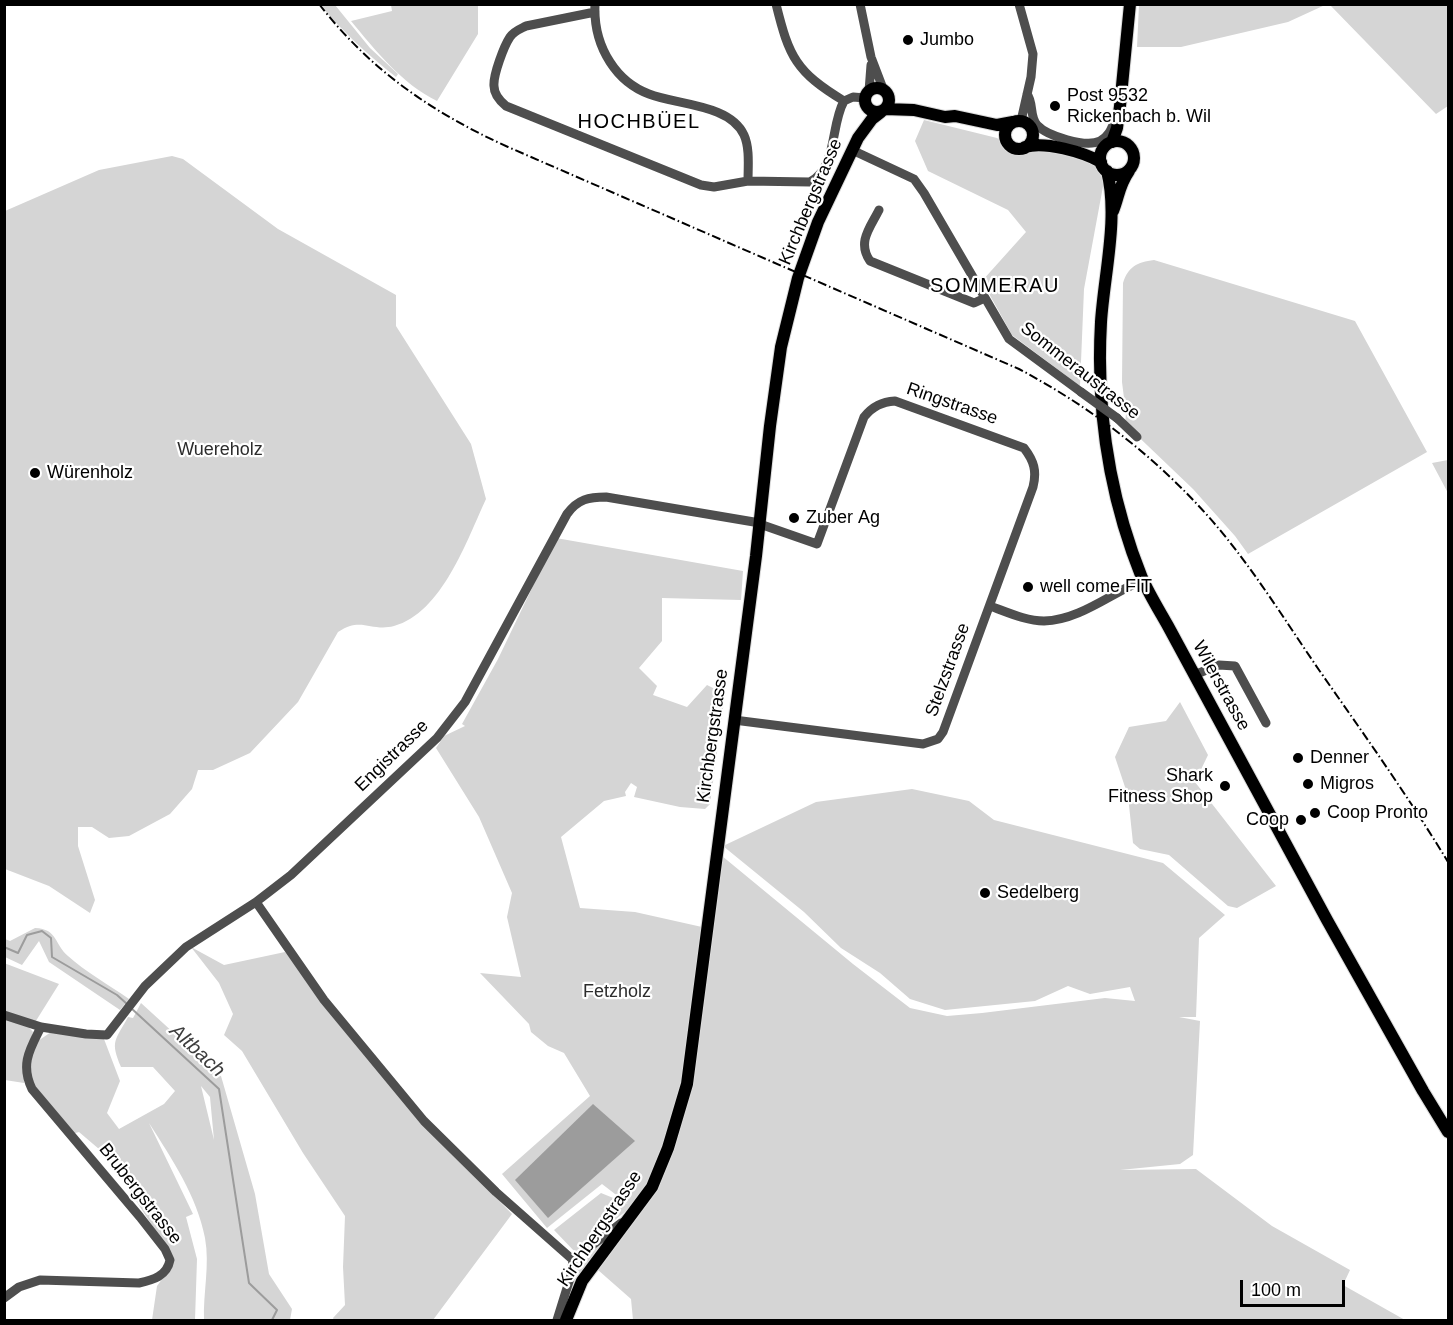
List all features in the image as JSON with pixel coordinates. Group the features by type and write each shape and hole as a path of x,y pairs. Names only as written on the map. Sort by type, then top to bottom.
{"main road":[{"path":"1104,166 1102,151 1117,128 1130,4"},
{"path":"885,102 871,111 867,98 876,88 885,102 945,117 955,116 997,125 1017,122 1029,125 1041,137 1093,148 1122,142 1130,148 1134,157 1129,171 1118,175 1083,154 1045,145 1014,147 1000,135 952,123 945,117"},
{"name":"Kirchbergstrasse","path":"858,138 867,98"},
{"name":"Kirchbergstrasse","path":"566,1320 582,1281 652,1187 676,1126 687,1084 760,523 777,373 798,278 809,244 858,138 885,102"},
{"path":"1120,106 1125,115 1126,144"},
{"path":"1007,141 1007,129 1017,122"},
{"path":"1025,147 1033,138 1032,129"},
{"name":"Wilerstrasse","path":"1104,166 1111,185 1111,215 1101,319 1100,384 1103,433 1125,529 1143,580 1423,1091 1449,1132"},
{"name":"Wilerstrasse","path":"1111,215 1117,201 1120,183 1129,171"}],"street":[{"path":"776,4 794,60 810,77 844,101"},
{"path":"860,4 871,57 885,102"},
{"path":"1017,122 1027,94 1033,66 1033,54 1019,4"},
{"path":"748,181 747,143 744,133 720,113 649,94 631,84 614,69 603,51 597,32 595,8 526,26 511,36 494,75 494,88 499,100 506,106 701,185 722,186 748,181 803,183 816,178 834,142 844,101"},
{"path":"844,101 853,97 867,98 871,57"},
{"path":"1027,94 1031,100 1032,115 1036,123 1053,135 1080,142 1095,142 1106,136 1120,106"},
{"name":"Sommeraustrasse","path":"852,150 914,179 1009,339 1117,418 1137,437"},
{"path":"879,210 864,240 864,251 870,261 974,303 985,298"},
{"name":"Ringstrasse","path":"760,523 818,544 864,417 870,410 884,402 895,401 1005,440 1024,448 1034,464 1036,475 990,606"},
{"name":"Engistrasse","path":"4,1015 41,1026 86,1034 107,1035 150,981 186,947 256,902 291,875 437,738 465,702 572,507 582,500 606,497 760,523"},
{"name":"Stelzstrasse","path":"734,720 923,744 931,743 943,732 990,606 1029,619 1043,621 1056,619 1143,580"},
{"path":"1194,675 1219,665 1234,666 1266,723"},
{"path":"256,902 324,1000 424,1121 496,1192 573,1260"},
{"name":"Brubergstrasse","path":"4,1298 19,1287 40,1280 128,1283 150,1281 163,1274 170,1260 165,1249 140,1216 32,1089 27,1078 27,1058 41,1026"},
{"path":"557,1320 571,1275 573,1260 632,1215"}],"green space":[{"path":"1139,4 1325,5 1288,22 1181,47 1137,47"},
{"path":"320,5 335,5 370,48 398,74 396,77 356,43"},
{"path":"391,5 478,5 478,34 437,101 401,76 351,21 392,11"},
{"path":"1330,5 1448,5 1448,106 1436,114"},
{"path":"924,120 997,138 1015,151 1040,148 1093,162 1104,181 1084,289 1080,386 1012,335 982,281 1026,232 1008,210 928,171 915,141"},
{"name":"Wuereholz","path":"172,156 183,159 278,229 396,295 396,326 471,444 486,499 451,573 426,606 411,618 394,626 353,625 338,632 298,702 250,753 213,770 198,770 192,789 170,814 129,836 109,838 92,827 78,827 78,846 95,900 90,913 49,886 5,869 5,211 99,170"},
{"path":"1154,260 1355,321 1427,452 1248,554 1193,489 1125,424 1122,382 1123,283 1134,266"},
{"path":"1448,460 1448,493 1432,463"},
{"name":"Fetzholz","path":"556,538 743,571 741,600 662,598 662,641 639,668 657,686 653,695 687,707 707,685 725,694 710,804 705,809 680,807 634,797 637,787 631,783 625,792 626,796 604,801 561,837 580,908 635,912 702,927 716,851 910,1008 947,1016 1105,998 1135,1001 1130,987 1090,994 1068,986 1035,1001 945,1010 910,999 880,973 841,948 804,912 723,846 816,802 912,789 969,801 994,820 1163,863 1225,915 1199,938 1196,1017 1179,1017 1200,1021 1193,1155 1180,1164 1120,1170 1196,1169 1272,1226 1350,1270 1343,1285 1405,1320 633,1320 631,1299 598,1270 638,1213 631,1207 575,1252 554,1230 601,1193 628,1204 602,1184 547,1228 502,1174 590,1096 564,1053 548,1046 531,1032 529,1024 480,973 521,977 507,917 512,893 479,817 436,748 444,736 465,726 462,724 498,659"},
{"path":"1180,702 1208,755 1195,782 1276,886 1237,908 1228,906 1169,855 1140,849 1133,843 1128,796 1115,757 1129,727 1166,721"},
{"path":"35,928 52,934 74,962 129,999 120,1010 49,962 39,941 22,965 5,957 5,939 10,941"},
{"path":"191,947 224,965 285,952 442,1142 512,1214 433,1320 334,1320 333,1318 345,1305 343,1267 345,1216 303,1153 242,1051 224,1035 233,1014 219,983"},
{"path":"4,963 59,984 34,1024 5,1011"},
{"path":"141,1003 221,1076 255,1194 269,1274 292,1309 290,1320 204,1320 207,1258 201,1222 183,1178 149,1123 193,1214 186,1217 197,1259 195,1320 152,1320 157,1286 171,1267 172,1256 129,1190 133,1178 79,1132 72,1134 45,1106 31,1081 30,1059 38,1041 51,1032 104,1039 120,1081 107,1113 119,1129 164,1104 175,1091 153,1067 121,1067 116,1052 116,1041 128,1017 133,1018","holes":["201,1086 210,1097 214,1140"]},
{"path":"4,1018 26,1024 33,1032 25,1060 24,1083 5,1080"},
{"path":"619,1226 563,1320 574,1268 579,1260"}],"shaded area":[{"path":"593,1104 635,1141 548,1218 515,1180"}],"waterway":[{"name":"Altbach","path":"4,947 18,953 27,935 42,931 51,938 52,957 117,995 127,1004"},
{"name":"Altbach","path":"131,1008 219,1089 249,1283 277,1310 272,1320"}],"railway":[{"path":"319,4 339,28 382,70 429,104 480,134 1019,369 1067,397 1113,428 1176,482 1229,541 1385,765 1448,862"}],"place":[{"name":"Jumbo","path":"908,40"},
{"name":"Post 9532 Rickenbach b. Wil","path":"1055,106"},
{"name":"Würenholz","path":"35,473"},
{"name":"Zuber Ag","path":"794,518"},
{"name":"well come FIT","path":"1028,587"},
{"name":"Denner","path":"1298,758"},
{"name":"Migros","path":"1308,784"},
{"name":"Shark Fitness Shop","path":"1225,786"},
{"name":"Coop Pronto","path":"1315,813"},
{"name":"Coop","path":"1301,820"},
{"name":"Sedelberg","path":"985,893"}],"district":[{"name":"HOCHBÜEL","path":"639,122"},
{"name":"SOMMERAU","path":"995,286"}]}
